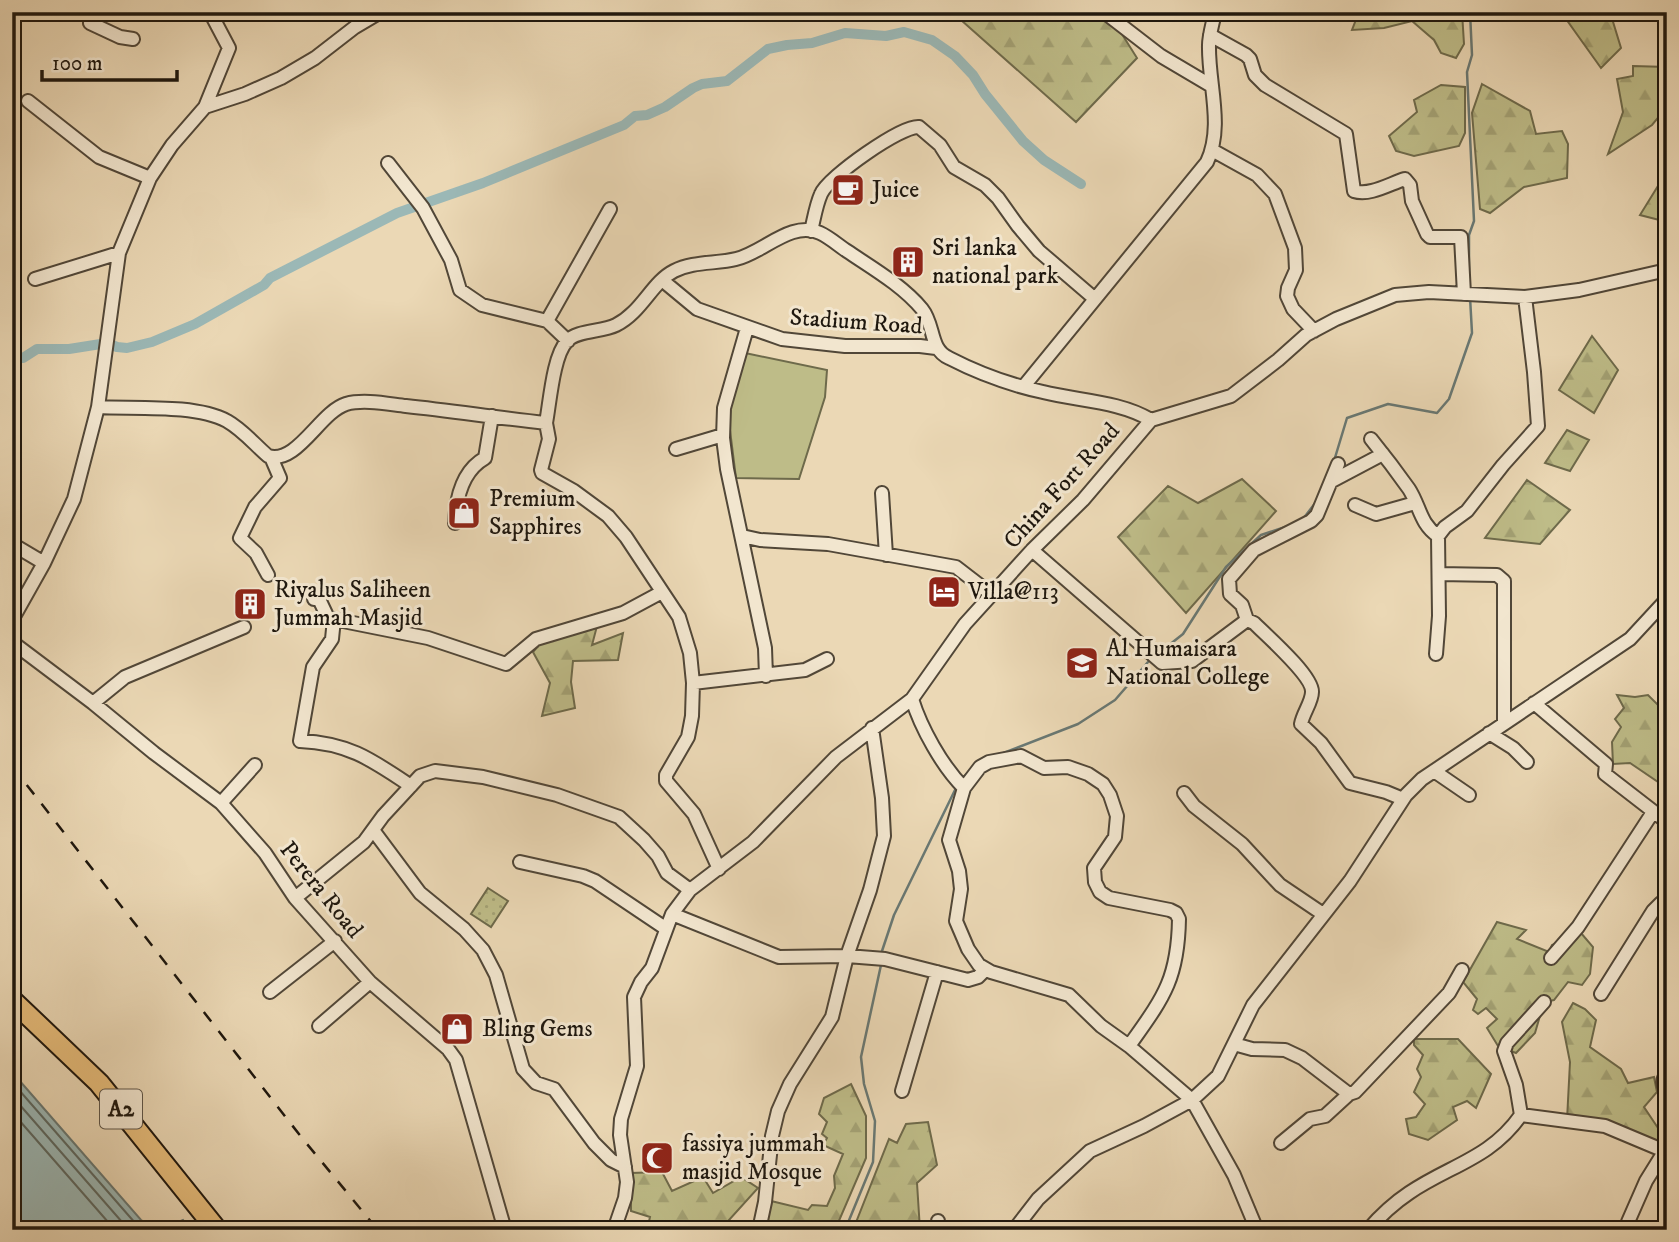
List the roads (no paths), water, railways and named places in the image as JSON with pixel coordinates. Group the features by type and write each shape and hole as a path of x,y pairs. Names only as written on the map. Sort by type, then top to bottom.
{"highway":[{"name":"A2","path":"12,1000 99,1083 218,1230"}],"street":[{"path":"12,620 44,564 74,499 99,407 119,253 150,178 172,145 205,107 229,48 210,12"},
{"path":"205,107 246,94 281,78 315,58 355,27 377,14 387,12"},
{"path":"1104,12 1161,56 1210,85"},
{"path":"1024,386 1207,162 1212,150 1215,128 1208,42 1215,12"},
{"path":"90,23 120,37 133,39"},
{"path":"1210,35 1246,55 1255,75 1265,85 1346,134 1354,191 1359,193 1377,189 1405,179 1410,185 1412,201 1427,234 1430,237 1461,237 1470,294"},
{"path":"28,101 99,156 150,178"},
{"path":"811,231 821,191 852,163 907,129 919,127 940,145 954,167 985,185 998,198 1039,251 1095,299"},
{"path":"1212,150 1257,175 1275,194 1295,248 1296,270 1287,296 1293,309 1314,331"},
{"path":"388,163 421,205 451,260 460,290 482,305 533,315 547,321 568,341"},
{"path":"547,321 610,209"},
{"path":"719,869 694,814 666,781 666,775 681,751 690,727 693,683 690,653 679,617 626,537 608,516 541,470 549,439 546,423 558,362 561,350 568,341 576,335 606,330 627,318 662,281 683,267 740,258 796,232 811,231 821,233 866,264 918,306 928,319 936,348 951,360 1041,392 1133,410 1151,420"},
{"path":"35,279 119,253"},
{"name":"China Fort Road","path":"614,1230 625,1198 621,1119 638,1066 634,997 652,968 672,914 690,890 753,842 836,757 912,699 965,624 1032,550 1083,500 1151,420 1231,396 1314,331 1395,295 1429,292 1525,297 1578,290 1667,270"},
{"name":"Stadium Road","path":"662,281 697,309 782,339 817,344 936,348"},
{"path":"1436,654 1440,574 1438,536 1445,527 1467,512 1503,465 1538,426 1525,297"},
{"path":"747,328 724,408 723,435 727,469 763,636 766,676"},
{"path":"271,457 280,457 293,450 331,413 350,403 388,404 546,423"},
{"path":"99,407 167,409 213,416 238,428 271,457 280,478 255,507 240,538 256,553 268,575"},
{"path":"455,523 459,494 466,476 475,464 485,458 492,416"},
{"path":"676,449 723,435"},
{"path":"1371,439 1410,492 1423,522 1438,536"},
{"path":"1332,481 1383,454"},
{"path":"1338,464 1317,515 1311,521 1254,550 1229,579 1230,594 1242,605 1247,620 1254,623 1291,659 1312,688 1301,724 1321,743 1344,778 1350,783 1403,799"},
{"path":"883,493 886,555"},
{"path":"1355,505 1376,513 1415,503"},
{"path":"742,536 760,540 828,544 956,567 991,594"},
{"path":"12,544 44,564"},
{"path":"1032,550 1162,663 1192,660 1247,620"},
{"path":"1440,574 1497,575 1504,581 1504,723"},
{"path":"314,599 319,599 328,618 428,638 506,664 536,639 623,613 662,592"},
{"path":"1014,1230 1038,1199 1090,1151 1192,1100 1217,1076 1254,1005 1350,881 1403,799 1434,771 1630,639 1667,600"},
{"path":"334,619 332,639 325,658 313,667 300,741 320,742 363,755 411,786"},
{"path":"93,703 125,677 244,627"},
{"name":"Perera Road","path":"12,642 221,803 265,853 295,898 370,982 447,1049 456,1060 505,1230"},
{"path":"693,683 805,670 827,659"},
{"path":"912,699 918,718 954,778 964,788"},
{"path":"1534,703 1606,764 1605,774 1667,822"},
{"path":"759,1230 778,1111 790,1084 832,1017 847,956 870,890 884,836 882,798 872,729"},
{"path":"1489,733 1513,748 1527,762"},
{"path":"1129,1046 1165,993 1177,958 1179,919 1170,910 1109,898 1100,892 1095,882 1094,868 1115,837 1117,816 1103,784 1068,766 1044,768 1021,756 989,762 980,768 964,788 949,841 959,871 961,888 956,921 968,949 979,965 986,969 1069,995 1101,1026 1129,1046 1192,1100 1234,1175 1257,1230"},
{"path":"221,803 255,765"},
{"path":"295,898 357,847 420,776 435,771 496,780 578,801 619,817 629,824 658,856 667,873 690,890"},
{"path":"1434,771 1469,795"},
{"path":"1184,793 1194,806 1241,844 1280,885 1323,914"},
{"path":"1551,958 1578,927 1653,812"},
{"path":"373,830 420,893 464,929 483,950 496,975 523,1069 536,1083 554,1089 594,1143 611,1160 625,1167"},
{"path":"520,862 595,881 665,928"},
{"path":"1601,994 1653,911 1661,903 1667,902"},
{"path":"672,914 779,957 847,956 885,959 968,980 978,977 986,969"},
{"path":"270,992 335,942"},
{"path":"1281,1143 1310,1119 1325,1116 1349,1094 1355,1092 1449,993 1462,970"},
{"path":"902,1091 937,972"},
{"path":"319,1026 370,982"},
{"path":"1368,1230 1409,1192 1485,1152 1508,1133 1521,1115 1516,1085 1504,1051 1507,1043 1544,1002"},
{"path":"1234,1044 1252,1049 1285,1051 1302,1058 1349,1094"},
{"path":"1667,1075 1663,1084 1667,1092"},
{"path":"1521,1115 1605,1126 1665,1152 1646,1181 1628,1222 1634,1230"}],"water":[{"path":"12,1072 141,1220 159,1230 12,1230"},
{"path":"183,1220 191,1230 159,1230"}],"waterway":[{"path":"1469,273 1469,235 1474,221 1467,72 1472,55 1470,12"},
{"path":"12,358 23,358 37,349 69,349 107,343 127,348 152,342 195,324 264,285 270,278 397,213 483,183 624,125 635,116 647,115 665,107 702,84 727,81 768,49 812,43 845,33 886,36 904,32 932,40 955,56 973,75 1023,141 1044,160 1081,184"},
{"path":"1334,461 1347,418 1388,404 1437,413 1449,399 1472,333 1470,297"},
{"path":"1303,519 1316,502"},
{"path":"1159,653 1183,634 1226,567 1261,535 1291,525"},
{"path":"1001,754 1078,724 1115,700 1148,662"},
{"path":"962,779 971,769"},
{"path":"882,951 894,915 955,790"},
{"path":"845,1230 873,1162 875,1121 864,1084 861,1057 881,965"}],"railway":[{"path":"12,766 302,1138 378,1230"}],"place":[{"name":"Juice","path":"848,190"},
{"name":"Sri lanka national park","path":"908,262"},
{"name":"Premium Sapphires","path":"464,513"},
{"name":"Villa@113","path":"944,592"},
{"name":"Riyalus Saliheen Jummah Masjid","path":"250,604"},
{"name":"Al Humaisara National College","path":"1082,663"},
{"name":"Bling Gems","path":"457,1029"},
{"name":"fassiya jummah masjid Mosque","path":"657,1158"}]}
